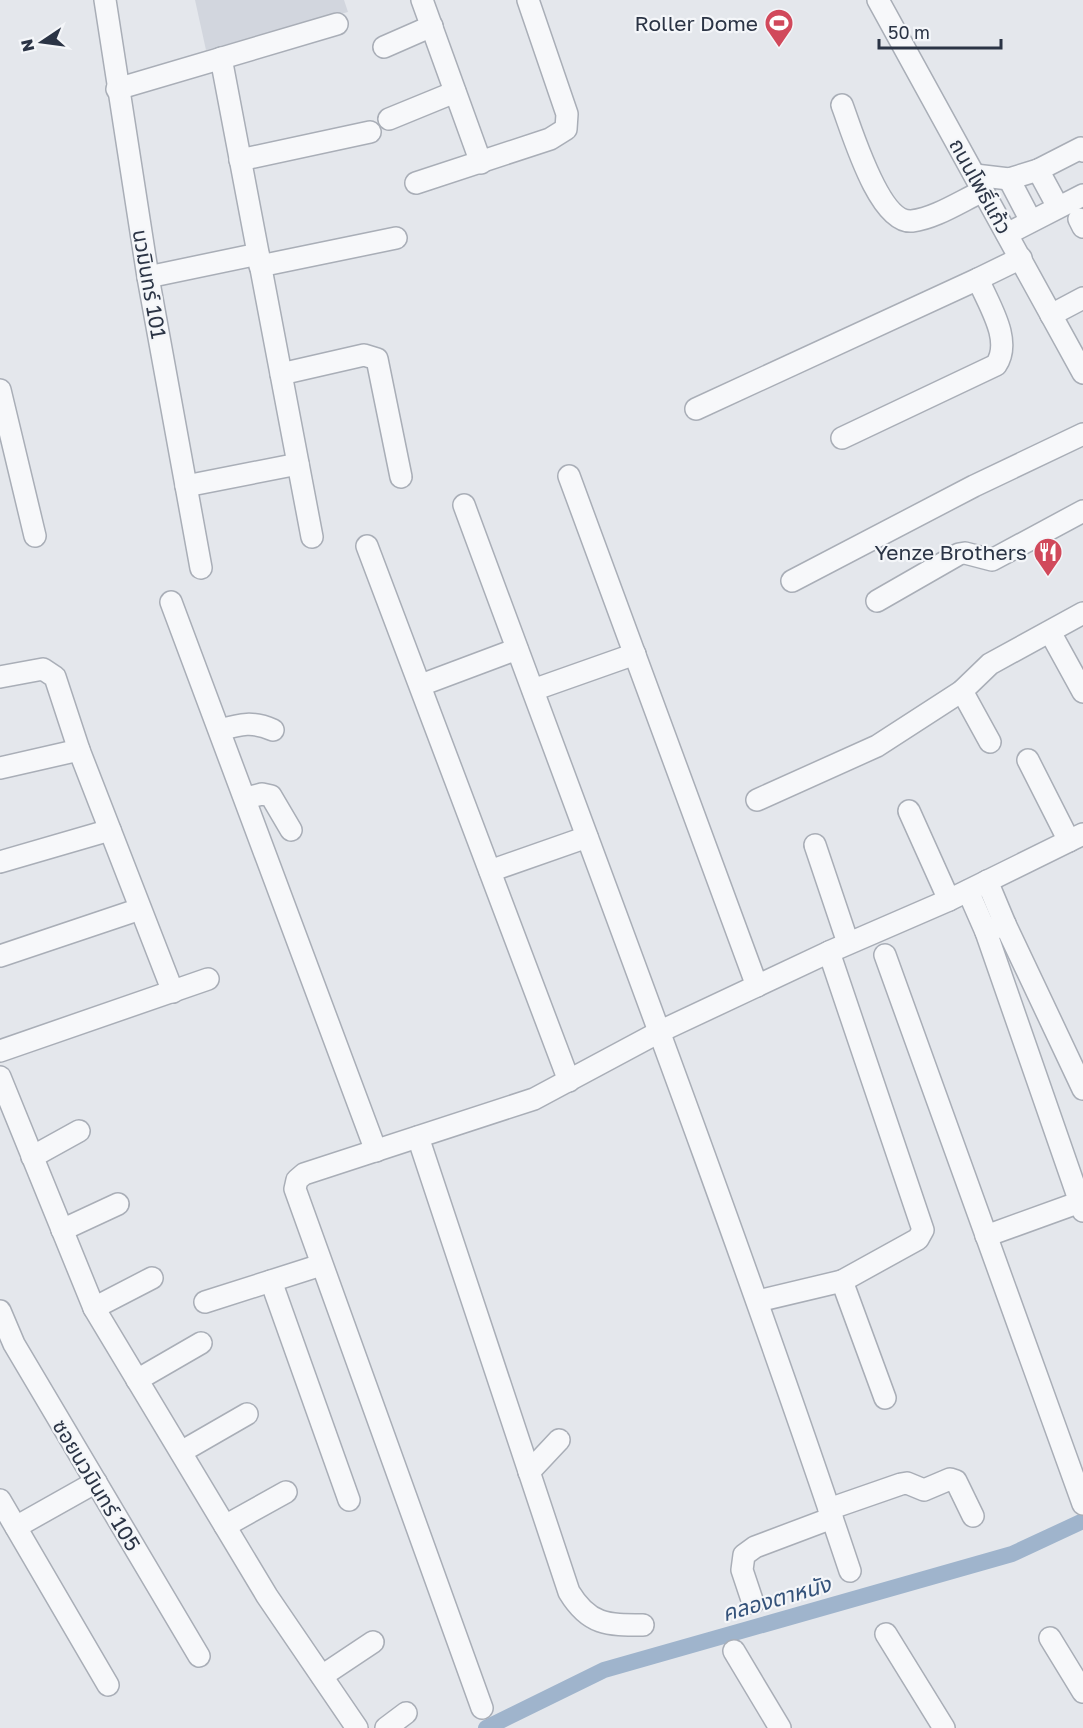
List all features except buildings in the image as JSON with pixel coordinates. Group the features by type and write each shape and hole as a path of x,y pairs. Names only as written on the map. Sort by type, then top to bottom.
{"street":[{"name":"นวมินทร์ 101","path":"105,0 148,277 201,568"},
{"path":"422,0 481,163"},
{"path":"416,183 550,139 566,129 567,114 528,0"},
{"name":"ถนนโพธิ์แก้ว","path":"878,0 1083,373"},
{"path":"117,89 337,24"},
{"path":"384,48 432,26"},
{"path":"221,58 312,537"},
{"path":"389,119 455,92"},
{"path":"842,105 877,194 890,212 900,220 927,217 979,183 1009,179 1038,170 1082,148"},
{"path":"240,159 370,132"},
{"path":"1038,170 1058,207"},
{"path":"1009,179 1031,221"},
{"path":"1007,234 1083,195"},
{"path":"148,277 396,238"},
{"path":"696,409 1020,258"},
{"path":"842,438 996,365 1002,356 1004,344 978,279"},
{"path":"1051,315 1083,298"},
{"path":"281,374 364,356 377,359 401,477"},
{"path":"0,390 35,536"},
{"path":"792,582 975,486 1083,434"},
{"path":"186,486 298,464"},
{"path":"569,476 757,986"},
{"path":"464,505 587,837 662,1031 758,1301 850,1572"},
{"path":"877,601 959,554 965,553 992,560 1083,511"},
{"path":"367,546 569,1081"},
{"path":"171,602 376,1151"},
{"path":"757,800 877,746 962,691 990,664 1083,613"},
{"path":"1050,632 1083,692"},
{"path":"421,685 518,650"},
{"path":"533,690 635,654"},
{"path":"0,677 35,670 49,671 55,677 79,750 173,992"},
{"path":"962,691 990,742"},
{"path":"220,730 242,723 257,723 273,730"},
{"path":"0,768 79,750"},
{"path":"482,1708 408,1497 321,1265 295,1189 297,1180 304,1174 516,1106 569,1081 662,1031 848,943 958,895 1076,838 1028,760"},
{"path":"246,798 262,794 271,796 291,830"},
{"path":"909,811 958,895 996,928 1039,995 1083,1089"},
{"path":"0,862 110,830"},
{"path":"490,872 587,837"},
{"path":"815,846 848,943"},
{"path":"986,1236 1080,1195 1012,1007 987,881"},
{"path":"0,956 140,909"},
{"path":"758,1301 842,1281 918,1239 923,1230 829,952"},
{"path":"885,955 1083,1504"},
{"path":"0,1052 208,979"},
{"path":"1012,1007 1039,995"},
{"path":"0,1077 94,1308 267,1596 357,1728"},
{"path":"32,1157 79,1131"},
{"path":"418,1137 569,1592 577,1604 602,1623 642,1624"},
{"path":"62,1230 118,1204"},
{"path":"206,1302 321,1265"},
{"path":"94,1308 152,1278"},
{"path":"271,1281 349,1500"},
{"path":"842,1281 885,1398"},
{"name":"ซอยนวมินทร์ 105","path":"0,1311 7,1348 96,1482 199,1656"},
{"path":"137,1380 201,1343"},
{"path":"181,1452 247,1414"},
{"path":"529,1472 559,1440"},
{"path":"753,1603 742,1570 744,1555 755,1547 900,1484 907,1483 924,1490 950,1479 956,1481 973,1516"},
{"path":"16,1527 96,1482"},
{"path":"225,1526 286,1492"},
{"path":"0,1500 108,1685"},
{"path":"886,1634 944,1728"},
{"path":"1050,1638 1083,1692"},
{"path":"322,1676 373,1642"},
{"path":"734,1651 780,1728"},
{"path":"386,1728 406,1713"}],"shaded area":[{"path":"195,0 344,0 348,12 206,50"}],"waterway":[{"name":"คลองตาหนัง","path":"486,1728 604,1670 1012,1554 1083,1521"}],"place":[{"name":"Roller Dome","path":"779,48"},
{"name":"Yenze Brothers","path":"1048,578"}]}
